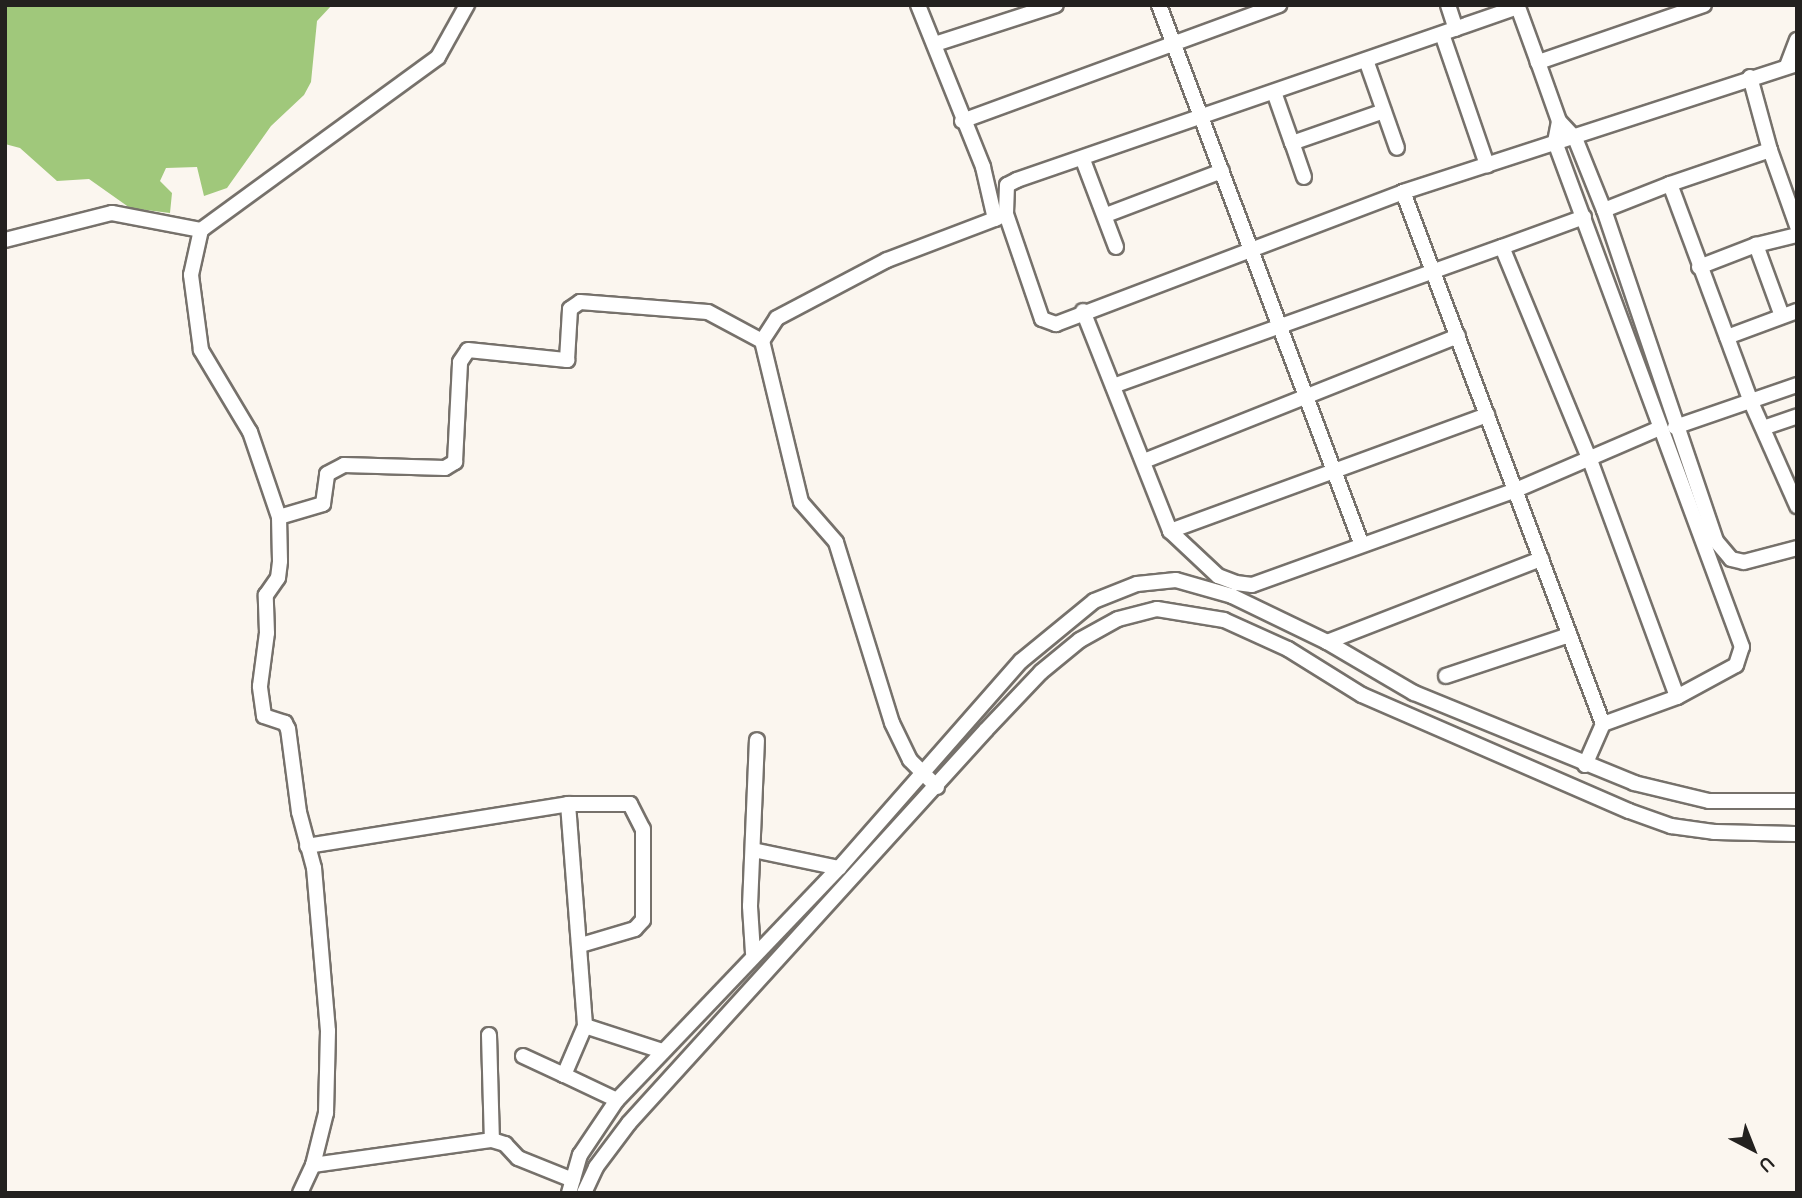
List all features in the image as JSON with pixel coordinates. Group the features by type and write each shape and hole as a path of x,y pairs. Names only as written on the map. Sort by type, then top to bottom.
{"street":[{"path":"300,1193 313,1165 326,1113 328,1031 314,868 307,846 288,729 285,723 264,716 260,687 266,595 278,578 280,561 279,517 250,432 201,350 191,275 201,230 438,57 467,5"},
{"path":"918,5 1042,319 1056,324 1404,192 1792,65 1797,40"},
{"path":"935,44 1056,5"},
{"path":"1159,5 1361,542"},
{"path":"962,121 1175,46 1279,5"},
{"path":"1448,5 1449,31 1487,165"},
{"path":"1538,62 1704,5"},
{"path":"1001,216 1007,186 1519,6 1559,121 1575,138 1604,210 1675,427 1716,541 1725,555 1738,561 1756,562 1797,548"},
{"path":"1366,60 1397,148"},
{"path":"1750,77 1770,150 1797,226"},
{"path":"1274,92 1304,177"},
{"path":"1292,143 1384,111"},
{"path":"1559,121 1555,142 1742,654 1733,667 1676,697 1603,724"},
{"path":"1604,210 1770,150"},
{"path":"1083,160 1116,247"},
{"path":"1106,215 1222,171"},
{"path":"1670,184 1751,402 1797,506"},
{"path":"1404,192 1603,724 1585,765"},
{"path":"5,240 112,213 201,230"},
{"path":"936,786 920,773 892,723 836,542 801,502 762,341 777,318 887,260 1001,216"},
{"path":"1112,386 1584,217"},
{"path":"1699,267 1756,245 1797,235"},
{"path":"1756,245 1782,316"},
{"path":"1502,247 1590,460 1676,697"},
{"path":"279,517 323,504 327,474 344,465 445,468 455,463 460,362 468,350 567,360 570,309 580,302 708,312 762,341"},
{"path":"1727,337 1797,311"},
{"path":"1083,312 1170,531 1218,576 1252,585 1361,542 1516,490 1660,428"},
{"path":"1144,461 1458,336"},
{"path":"1675,427 1797,385"},
{"path":"1170,531 1487,415"},
{"path":"1763,428 1797,416"},
{"path":"1327,642 1541,559"},
{"path":"313,1165 492,1140 505,1144 518,1158 571,1186 572,1172 584,1147 617,1100 753,953 839,867 920,773 1059,625 1094,601 1153,580 1197,584 1327,642 1414,693 1634,783 1709,801 1797,801"},
{"path":"584,1193 596,1167 629,1123 1041,672 1080,640 1118,619 1157,609 1179,611 1248,630 1362,695 1629,811 1671,826 1714,832 1797,834"},
{"path":"1446,676 1569,635"},
{"path":"753,953 757,740"},
{"path":"307,846 568,804 630,804 643,828 641,924 582,945"},
{"path":"564,1075 585,1026 582,945 568,804"},
{"path":"753,850 839,867"},
{"path":"585,1026 662,1051"},
{"path":"489,1035 492,1140"},
{"path":"523,1056 617,1100"}],"green space":[{"path":"5,5 332,5 317,21 311,82 304,95 271,126 227,188 204,196 197,167 166,168 160,181 172,193 170,213 130,208 89,179 57,181 20,148 5,144"}]}
